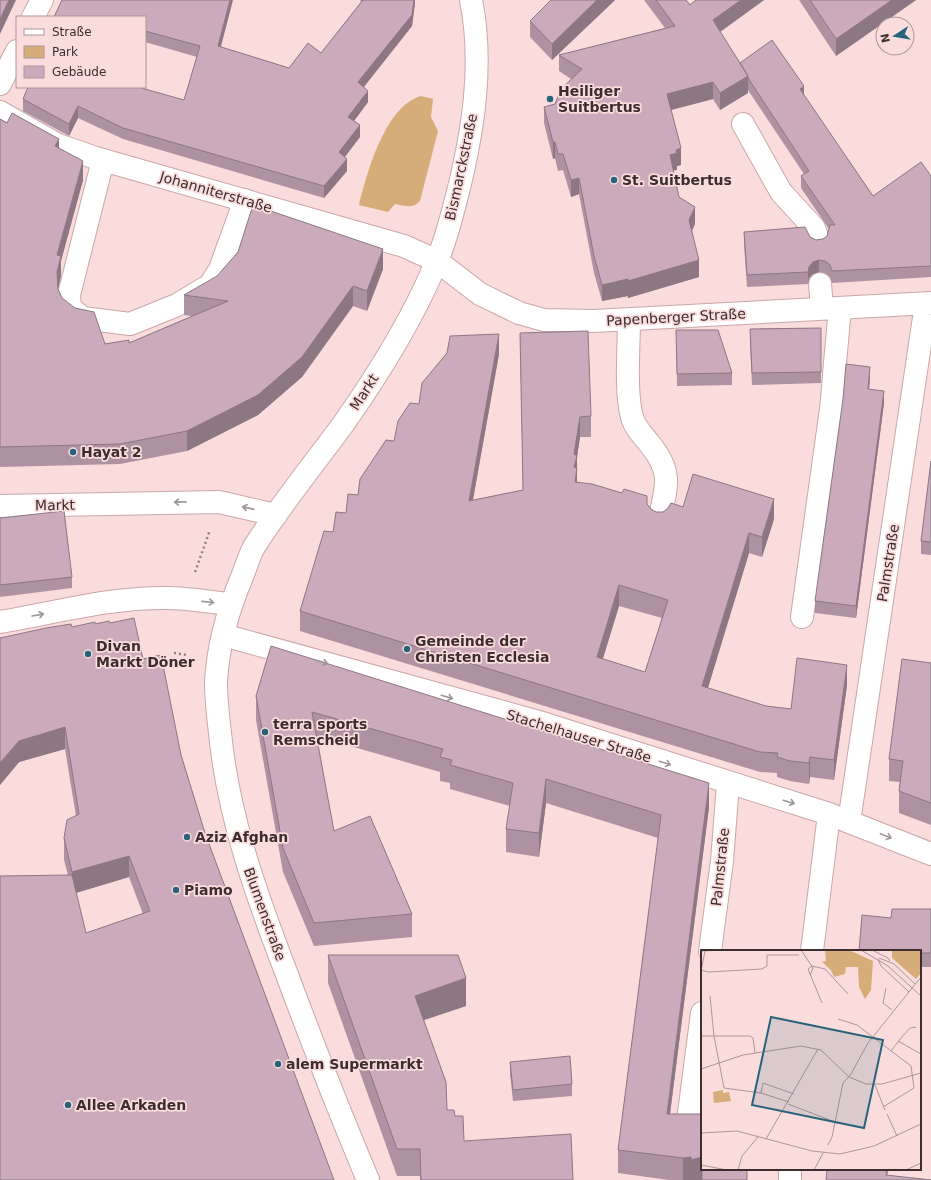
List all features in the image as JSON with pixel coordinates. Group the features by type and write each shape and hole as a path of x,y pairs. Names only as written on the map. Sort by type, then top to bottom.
{"street":[{"path":"34,16 42,0"},
{"name":"Bismarckstraße","path":"437,261 447,232 466,162 473,121 477,69 475,20 471,0"},
{"path":"0,84 16,53"},
{"name":"Johanniterstraße","path":"0,112 58,145 103,160 404,246 437,261"},
{"path":"743,124 781,192 814,228 818,239"},
{"path":"103,160 68,295 70,308 83,318 130,324 177,305 210,285 220,269 245,200"},
{"name":"Papenberger Straße","path":"437,261 480,294 519,313 552,321 581,322 928,303"},
{"name":"Markt","path":"223,635 230,604 252,550 345,422 372,380 419,301 437,261"},
{"path":"802,617 830,416 834,375 831,308 820,284"},
{"name":"Palmstraße","path":"850,822 928,303"},
{"path":"629,319 629,390 632,418 646,440 661,458 666,474 665,494 659,520"},
{"name":"Markt","path":"0,506 219,502 276,515"},
{"path":"0,622 102,604 143,599 167,598 230,604"},
{"name":"Stachelhauser Straße","path":"223,635 539,722 728,784 829,814 931,854"},
{"name":"Blumenstraße","path":"223,635 216,683 217,704 222,751 234,816 244,856 328,1084 368,1180"},
{"name":"Palmstraße","path":"710,950 722,861 728,784"},
{"path":"812,950 829,814"},
{"path":"701,1022 688,1121 701,1121"}],"path":[{"path":"194,576 212,523"},
{"path":"174,652 187,655"}],"green space":[{"path":"421,96 433,99 431,117 438,131 420,201 412,206 395,204 388,212 359,205 373,159 388,126 397,113 408,102"}],"building":[{"path":"0,0 9,0 0,19"},
{"path":"62,0 230,0 218,46 289,68 308,43 321,53 363,0 414,0 412,15 358,82 368,91 348,117 360,125 339,152 347,159 324,186 123,128 78,106 69,124 23,99 28,88 142,88 184,100 200,46 146,31 146,16 54,16"},
{"path":"551,0 597,0 552,44 530,21"},
{"name":"St. Suitbertus","path":"656,0 686,0 690,5 696,0 741,0 713,20 748,76 720,93 713,82 667,94 681,148 676,150 677,153 670,155 679,197 695,207 689,220 699,260 628,281 628,279 602,285 594,256 579,178 571,180 563,154 558,154 555,142 553,142 544,107 555,104 561,89 582,69 559,55 675,26"},
{"path":"810,0 892,0 836,39"},
{"path":"772,40 804,86 800,89 873,196 921,162 931,176 931,266 832,271 830,265 825,261 819,260 813,262 809,267 808,272 747,275 744,232 805,227 810,237 816,240 823,239 827,236 830,225 835,225 801,176 809,171 748,78 740,63"},
{"path":"12,113 59,139 55,146 83,161 57,255 61,256 57,272 58,289 62,298 75,308 94,312 105,344 129,340 129,343 228,301 184,295 217,276 238,252 253,205 383,249 367,291 353,286 302,357 258,395 187,431 120,444 0,447 0,119 7,123"},
{"path":"821,328 821,372 752,373 750,329"},
{"path":"676,330 718,330 732,373 677,374"},
{"path":"588,331 591,416 580,417 574,454 577,456 574,467 577,468 575,482 592,484 622,493 624,489 647,496 647,504 656,512 663,512 671,503 683,507 693,474 774,499 762,537 749,533 702,686 766,706 791,709 797,658 847,665 834,760 810,757 809,763 790,761 777,757 778,753 760,752 300,611 324,531 333,532 336,512 346,513 348,494 358,495 360,479 386,440 394,441 398,421 410,403 419,404 422,383 447,353 450,336 499,334 469,501 523,490 520,333","holes":["619,585 668,600 645,672 597,657"]},
{"path":"846,364 870,367 868,389 884,391 856,606 815,601 843,399"},
{"path":"931,461 931,542 921,541"},
{"path":"64,511 72,577 0,585 0,518"},
{"path":"134,618 143,659 161,655 181,755 205,833 334,1180 0,1180 0,876 72,875 86,933 150,911 129,856 72,872 64,838 67,820 79,814 65,727 19,741 0,763 0,638 71,624 72,627 95,622 95,624 109,621 110,623"},
{"path":"271,646 709,783 667,1114 701,1114 701,1157 691,1160 691,1157 683,1158 618,1150 661,815 546,779 539,833 506,829 513,783 450,765 452,760 440,757 443,749 312,712 334,831 370,816 412,914 314,923 283,848 256,696"},
{"path":"902,659 931,663 931,803 899,791 903,761 889,759"},
{"path":"892,909 931,909 931,953 921,953 921,950 859,950 862,915 891,918"},
{"path":"328,955 458,955 466,978 415,996 446,1082 447,1110 454,1110 455,1116 463,1116 464,1141 571,1134 573,1180 421,1180 420,1149 397,1149"},
{"path":"570,1056 572,1084 513,1090 510,1062"},
{"path":"702,1170 747,1170 747,1180 702,1180"},
{"path":"827,1170 887,1170 886,1175 931,1180 826,1180"}],"place":[{"name":"Heiliger Suitbertus","path":"550,99"},
{"name":"St. Suitbertus","path":"614,180"},
{"name":"Hayat 2","path":"73,452"},
{"name":"Gemeinde der Christen Ecclesia","path":"407,649"},
{"name":"Divan Markt Döner","path":"88,654"},
{"name":"terra sports Remscheid","path":"265,732"},
{"name":"Aziz Afghan","path":"187,837"},
{"name":"Piamo","path":"176,890"},
{"name":"alem Supermarkt","path":"278,1064"},
{"name":"Allee Arkaden","path":"68,1105"}]}
